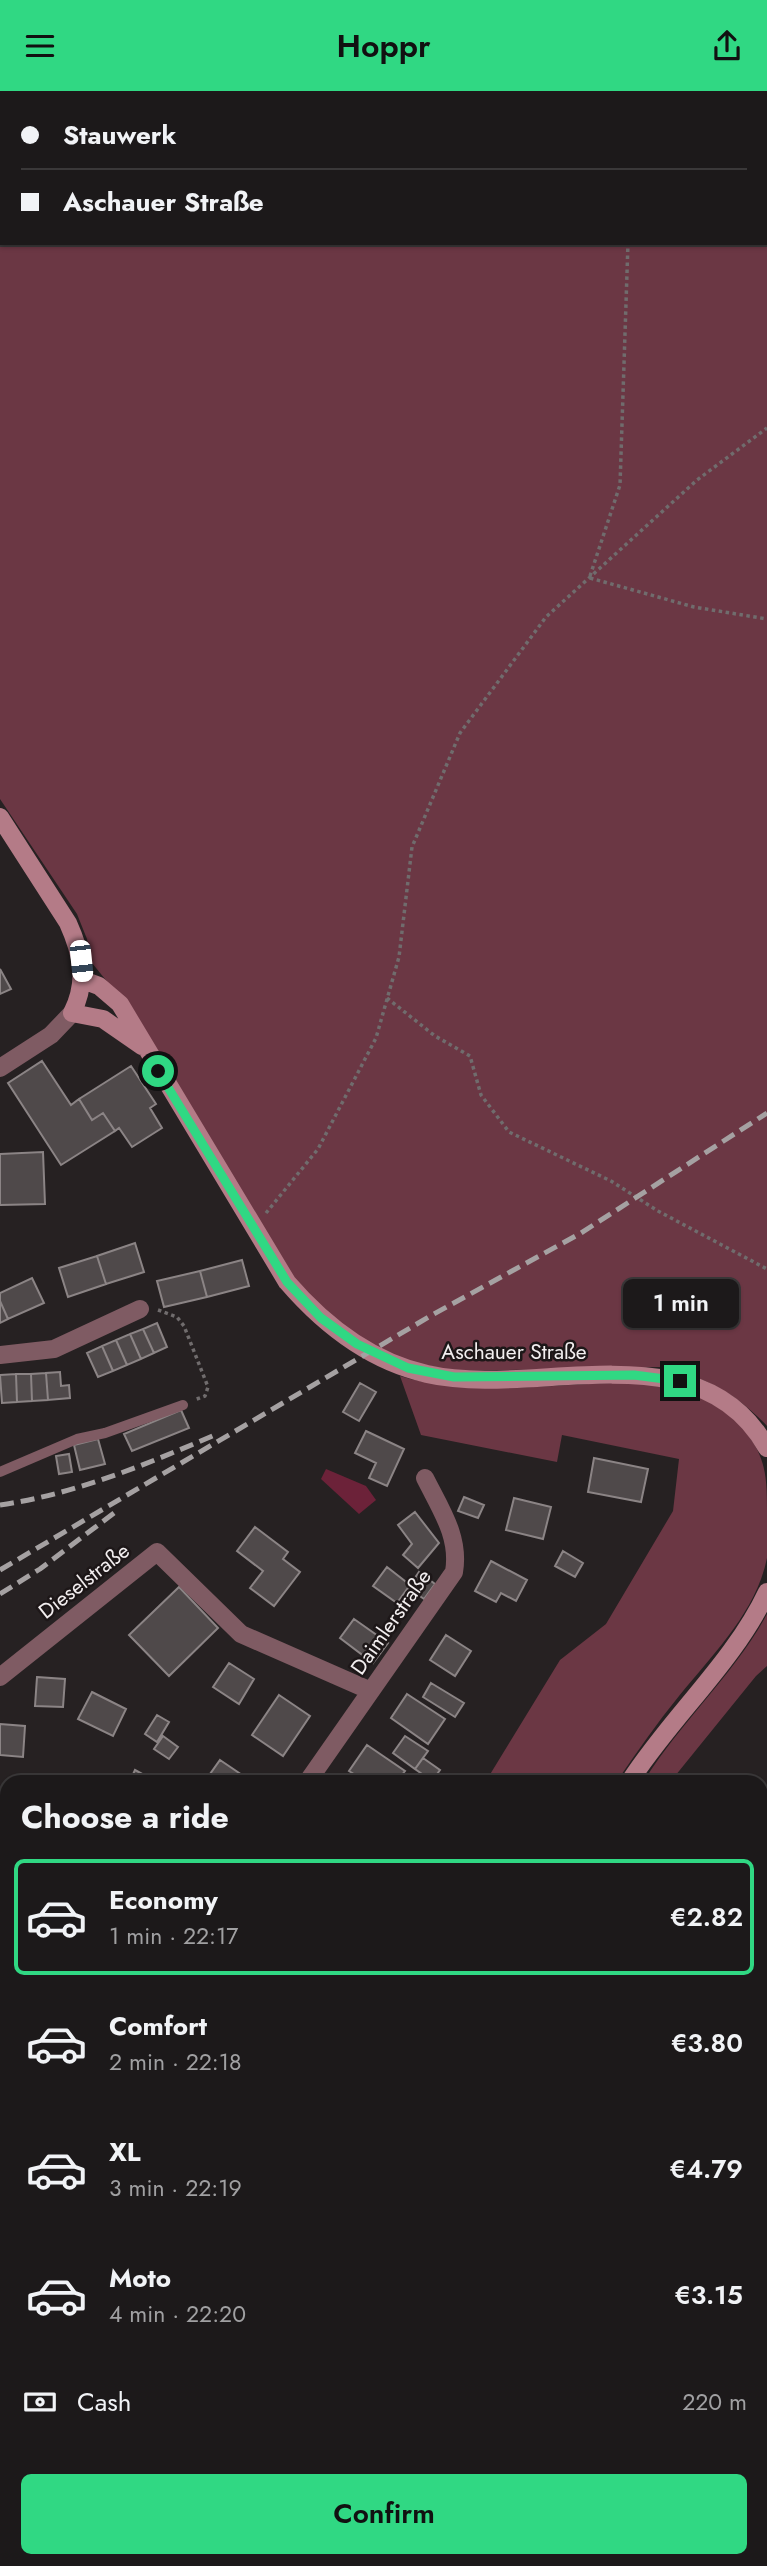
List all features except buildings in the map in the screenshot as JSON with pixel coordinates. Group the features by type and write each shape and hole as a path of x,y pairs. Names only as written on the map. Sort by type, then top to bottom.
{"street":[{"path":"0,817 68,923 76,941 83,980 80,997 72,1013 51,1035 0,1067"},
{"name":"Aschauer Straße","path":"83,980 99,986 120,1004 287,1282 303,1301 339,1332 385,1360 429,1374 454,1377 634,1375 680,1381 721,1400 746,1419 767,1448"},
{"name":"Aschauer Straße","path":"72,1013 103,1019 144,1048"},
{"path":"0,1355 54,1349 141,1309"},
{"name":"Daimlerstraße","path":"312,1775 454,1573 457,1554 454,1537 425,1478"},
{"name":"Dieselstraße","path":"0,1677 157,1552 241,1633 371,1691"},
{"path":"634,1775 652,1747 756,1616 767,1592"}],"lane":[{"path":"0,1472 77,1440 105,1433 183,1405"}],"path":[{"path":"590,578 621,485 628,245"},
{"path":"253,1228 318,1149 376,1038 399,957 412,847 460,733 546,617 697,480 767,428"},
{"path":"590,578 694,607 767,619"},
{"path":"387,998 435,1036 470,1056 481,1095 509,1132 611,1181 658,1211 766,1269"},
{"path":"141,1309 159,1310 177,1317 184,1326 208,1387 205,1396 183,1405"}],"shaded area":[{"path":"0,245 767,245 767,1426 744,1404 718,1387 691,1375 660,1367 454,1371 407,1361 370,1346 342,1327 294,1280 122,1000 92,963 87,939 77,914 0,799"},
{"path":"400,1376 460,1387 617,1383 661,1385 688,1392 714,1405 736,1422 752,1441 766,1478 767,1558 761,1578 732,1631 679,1696 621,1775 490,1775 560,1660 606,1624 673,1511 679,1459 562,1435 557,1462 421,1435"},
{"path":"326,1469 366,1486 376,1500 359,1514 321,1479"},
{"path":"767,1614 767,1666 676,1775 648,1775 658,1759 754,1636"}],"railway":[{"path":"0,1570 432,1315 581,1233 767,1113"},
{"path":"0,1505 84,1486 217,1434"},
{"path":"0,1594 40,1569 114,1513"}],"route":[{"path":"158,1071 287,1282 321,1318 357,1344 385,1360 408,1368 454,1377 634,1375 680,1381"}]}
